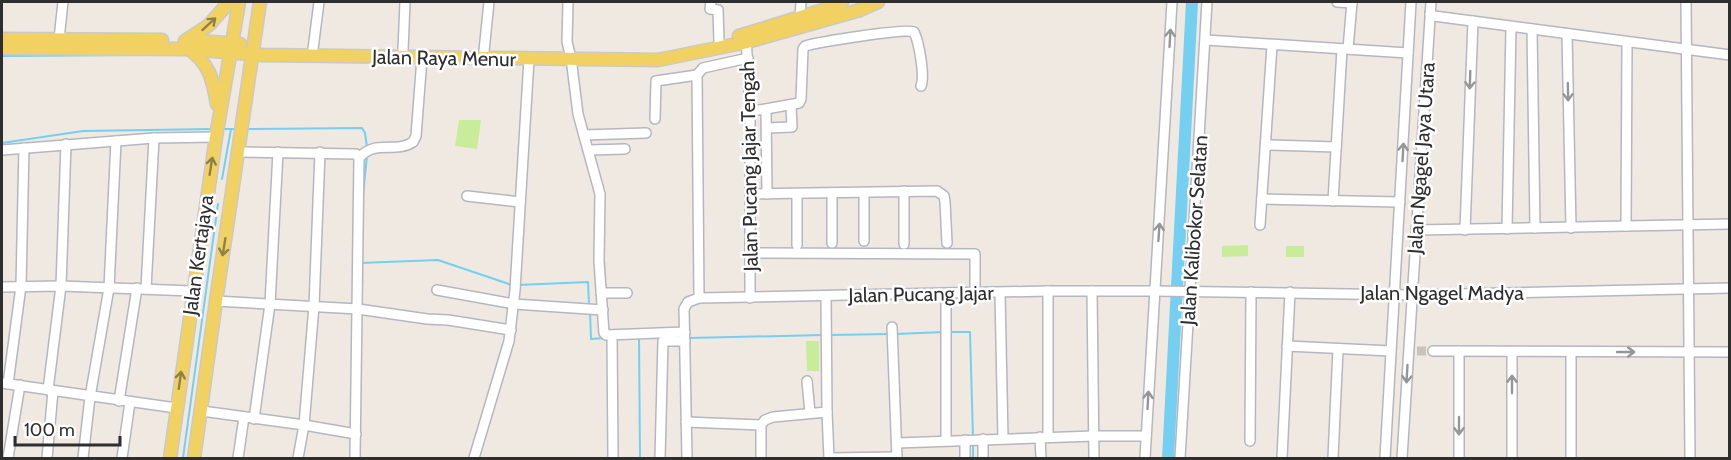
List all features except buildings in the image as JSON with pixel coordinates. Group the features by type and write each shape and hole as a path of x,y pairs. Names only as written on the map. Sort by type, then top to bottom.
{"main road":[{"path":"219,115 210,72 187,45 229,2"},
{"name":"Jalan Kertajaya","path":"170,459 206,198 239,2"},
{"name":"Jalan Kertajaya","path":"194,459 260,2"},
{"name":"Jalan Raya Menur","path":"253,50 403,50 437,55 529,59 569,54 663,52 747,38 842,2"},
{"name":"Jalan Raya Menur","path":"2,48 59,39 233,48 276,55 422,58 484,51 664,60 878,2"},
{"name":"Jalan Raya Menur","path":"2,39 32,44 187,45"},
{"path":"247,91 258,66 276,55"},
{"path":"206,198 213,194 220,194 231,202"}],"street":[{"path":"59,39 63,2"},
{"path":"313,49 319,2"},
{"path":"403,50 405,2"},
{"path":"484,51 489,2"},
{"path":"568,2 566,39 578,114 600,194 599,261 604,333 612,338 685,336"},
{"path":"711,2 710,9 718,10 719,41"},
{"path":"800,18 801,2"},
{"path":"1145,459 1159,291 1172,2"},
{"name":"Jalan Kalibokor Selatan","path":"1180,459 1186,291 1207,2"},
{"path":"1333,201 1345,49 1352,2 1337,2"},
{"name":"Jalan Ngagel Jaya Utara","path":"1385,459 1411,2"},
{"name":"Jalan Ngagel Jaya Utara","path":"1402,459 1413,351 1412,294 1431,2"},
{"path":"1686,2 1689,459"},
{"path":"1430,14 1511,27 1730,55"},
{"path":"1465,230 1473,21"},
{"path":"1508,229 1511,27"},
{"path":"1532,29 1535,228"},
{"path":"750,111 799,103 805,46 887,33 910,30 914,32 921,62 923,81 921,86"},
{"path":"1567,34 1571,228"},
{"name":"Jalan Pucang Jajar Tengah","path":"747,38 750,111 750,298"},
{"path":"1206,40 1408,53"},
{"path":"1626,226 1627,42"},
{"path":"1260,225 1272,45"},
{"path":"238,150 320,152 357,156 371,148 401,147 413,142 416,136 422,58"},
{"path":"655,119 656,81 697,75 704,68 748,58"},
{"path":"474,459 503,367 511,330 529,59"},
{"path":"697,75 699,298"},
{"path":"767,128 792,127 791,105"},
{"path":"766,109 767,194"},
{"path":"584,135 646,133"},
{"path":"2,152 66,144 154,138 216,137"},
{"path":"119,400 142,288 154,138"},
{"path":"83,459 90,397 109,288 116,141"},
{"path":"47,459 50,390 61,286 66,144"},
{"path":"1266,145 1336,147"},
{"path":"24,148 21,286 5,383 176,408"},
{"path":"589,150 625,149"},
{"path":"238,459 249,418 270,304 278,152"},
{"path":"298,459 304,425 314,306 320,152"},
{"path":"355,459 360,309 357,156"},
{"path":"904,191 904,244"},
{"path":"750,194 940,192 945,202 947,243"},
{"path":"831,193 832,243"},
{"path":"864,193 864,241"},
{"path":"797,194 797,245"},
{"path":"467,196 520,202"},
{"path":"1262,199 1400,202"},
{"path":"1416,230 1730,224"},
{"path":"751,253 975,254 975,293"},
{"path":"2,286 192,291"},
{"name":"Jalan Ngagel Madya","path":"1159,291 1412,294 1730,288"},
{"path":"437,290 514,304 601,310"},
{"path":"1041,459 1044,437 1048,291"},
{"path":"1092,291 1094,459"},
{"name":"Jalan Pucang Jajar","path":"685,336 684,309 688,302 699,298 1159,291"},
{"path":"1250,441 1251,292"},
{"path":"1282,459 1290,292"},
{"path":"601,293 627,293"},
{"path":"1000,293 1003,439"},
{"path":"946,294 946,440"},
{"path":"826,296 829,458 897,458 893,331"},
{"path":"216,301 360,309 511,330"},
{"path":"685,336 687,459"},
{"path":"660,459 663,342 685,336"},
{"path":"612,338 613,459"},
{"path":"1287,346 1391,351"},
{"path":"1333,459 1338,349"},
{"path":"1433,351 1730,352"},
{"path":"1459,351 1459,459"},
{"path":"1512,351 1512,459"},
{"path":"1571,352 1571,459"},
{"path":"807,381 810,413"},
{"path":"8,459 20,386"},
{"path":"122,459 130,402"},
{"path":"202,411 356,434"},
{"path":"760,459 761,425 768,418 827,412"},
{"path":"686,422 761,425"},
{"path":"897,443 1044,437 1146,436"},
{"path":"965,459 973,439"},
{"path":"973,439 983,459"}],"green space":[{"path":"459,120 481,120 477,149 455,146"},
{"path":"1248,245 1248,256 1222,257 1222,246"},
{"path":"1286,246 1304,246 1304,257 1286,257"},
{"path":"806,341 819,341 819,371 807,371"}],"waterway":[{"path":"1168,458 1192,2"},
{"path":"2,56 140,55"},
{"path":"247,129 362,128 367,147"},
{"path":"2,143 83,131 214,129"},
{"path":"223,129 238,129"},
{"path":"222,179 231,129"},
{"path":"363,195 367,156"},
{"path":"183,458 218,204"},
{"path":"360,263 438,260 512,285"},
{"path":"518,285 588,282 589,305"},
{"path":"590,311 591,339 605,338"},
{"path":"896,334 944,332"},
{"path":"950,332 970,332 973,438"},
{"path":"830,335 890,334"},
{"path":"689,338 824,335"},
{"path":"639,336 640,458"},
{"path":"973,443 973,458"}],"tunnel":[{"path":"1417,351 1433,351"}]}
